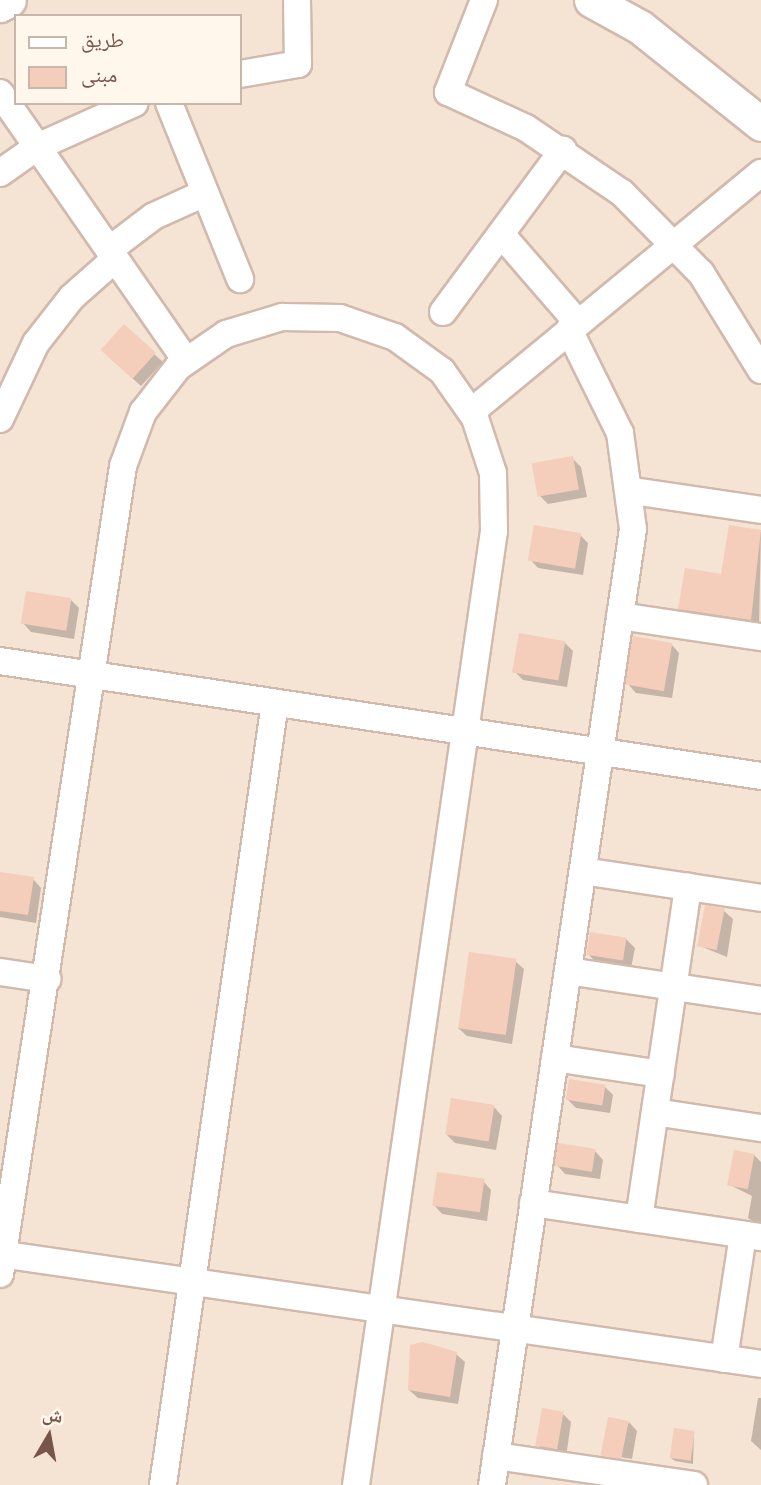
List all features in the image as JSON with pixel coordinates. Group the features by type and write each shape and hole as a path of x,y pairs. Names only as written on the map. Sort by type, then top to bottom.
{"street":[{"path":"0,5 9,0"},
{"path":"242,74 298,64 297,0"},
{"path":"484,0 448,92 563,150 675,244 724,304 761,370"},
{"path":"590,0 640,27 761,124"},
{"path":"0,93 186,361"},
{"path":"0,173 37,147 131,105"},
{"path":"170,105 240,279"},
{"path":"443,312 563,150"},
{"path":"471,412 761,173"},
{"path":"3,403 53,319 112,254 154,216 205,193"},
{"path":"492,1485 621,616 633,491 610,405 574,327 501,234"},
{"path":"356,1485 382,1309 466,731 494,531 493,473 471,412 442,371 395,337 340,318 282,317 226,334 186,361 143,412 123,466 96,675 1,1261 192,1282 382,1309 515,1329 761,1364"},
{"path":"633,491 761,510"},
{"path":"621,616 761,637"},
{"path":"0,661 761,776"},
{"path":"163,1485 275,702"},
{"path":"583,872 761,898"},
{"path":"639,1219 688,887"},
{"path":"568,971 761,1000"},
{"path":"0,972 47,979"},
{"path":"555,1058 661,1074"},
{"path":"655,1112 761,1128"},
{"path":"533,1203 752,1236 724,1359"},
{"path":"496,1455 601,1478 694,1485"}],"shaded area":[{"path":"0,0 761,0 761,1485 0,1485"}],"building":[{"path":"124,324 156,353 133,379 101,350"},
{"path":"573,456 579,489 538,497 532,463"},
{"path":"534,525 581,533 575,569 528,560"},
{"path":"729,525 761,530 751,620 678,609 685,568 721,574"},
{"path":"26,591 71,598 66,631 21,624"},
{"path":"519,633 565,641 558,681 512,672"},
{"path":"633,636 672,643 664,691 624,684"},
{"path":"0,872 34,877 28,915 0,911"},
{"path":"705,905 725,909 717,950 697,946"},
{"path":"590,932 627,938 623,961 586,955"},
{"path":"469,952 517,959 506,1035 458,1028"},
{"path":"569,1079 606,1085 602,1106 566,1100"},
{"path":"451,1098 494,1105 489,1141 445,1135"},
{"path":"558,1143 596,1149 592,1172 554,1166"},
{"path":"734,1150 755,1154 748,1189 727,1185"},
{"path":"437,1172 485,1179 480,1212 432,1206"},
{"path":"423,1342 457,1352 450,1397 408,1390 410,1345"},
{"path":"542,1408 564,1412 557,1449 535,1445"},
{"path":"608,1417 629,1421 621,1459 601,1455"},
{"path":"674,1428 695,1431 691,1461 670,1458"}]}
